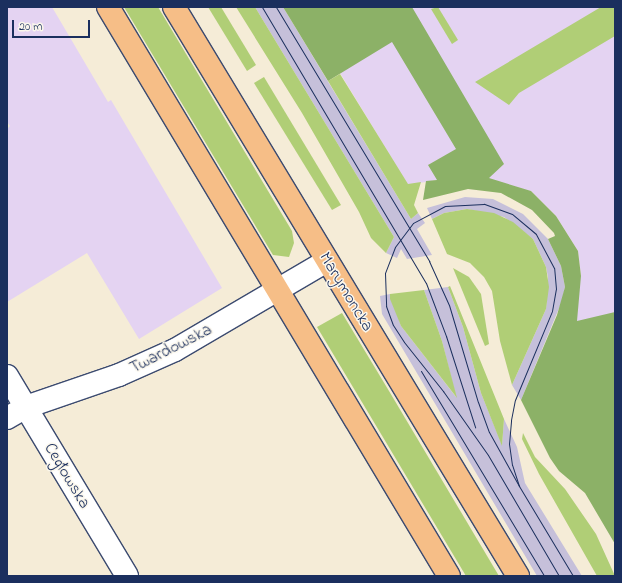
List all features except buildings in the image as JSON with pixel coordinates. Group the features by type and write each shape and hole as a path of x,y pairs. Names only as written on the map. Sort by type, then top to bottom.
{"main road":[{"path":"108,7 449,576"},
{"name":"Marymoncka","path":"174,7 518,576"}],"street":[{"name":"Twardowska","path":"7,418 26,407 119,375 175,350 327,261"},
{"name":"Cegłowska","path":"7,376 127,576"}],"shaded area":[{"path":"7,7 52,7 108,102 111,100 222,288 139,339 87,253 7,302 7,129 10,126 7,122"},
{"path":"255,7 283,7 411,219 418,213 425,223 417,229 432,255 407,259 401,249 397,258 386,253 394,237"},
{"path":"300,7 615,7 615,530 537,402 581,276 578,251 556,216 531,191 437,180 408,185"},
{"path":"465,197 493,199 523,214 548,239 561,266 565,287 562,301 521,400 512,385 546,309 548,277 546,267 533,239 504,217 467,209 444,213 432,219 427,208"},
{"path":"448,287 463,327 481,393 502,445 504,419 517,447 525,483 582,576 537,576 382,314 380,296 390,294 401,326 456,397 442,341 424,290"}],"green space":[{"path":"124,7 158,7 292,231 294,243 289,257 273,255"},
{"path":"208,7 221,7 256,65 247,71"},
{"path":"236,7 255,7 394,237 386,253 371,238 359,212 302,113"},
{"path":"283,7 412,7 504,164 489,178 531,191 556,216 578,251 581,276 577,321 615,312 615,544 585,493 559,471 550,458 521,400 557,315 565,287 561,266 548,239 555,236 554,233 532,210 501,193 468,189 423,200 426,181 437,180 428,165 456,149 392,42 328,81"},
{"path":"438,7 458,40 452,44 431,9"},
{"path":"601,7 615,7 615,36 519,93 509,105 475,82"},
{"path":"340,74 408,184 421,182 414,205 418,213 411,219 328,81"},
{"path":"264,77 341,205 332,210 254,83"},
{"path":"467,209 494,213 513,222 533,239 546,267 549,287 546,309 512,385 500,341 492,291 484,277 470,263 447,254 432,219 444,213"},
{"path":"453,268 469,277 481,294 489,344 485,346"},
{"path":"450,286 504,419 502,446 481,393 463,327 448,287"},
{"path":"424,290 442,341 457,398 401,326 390,299 390,294"},
{"path":"342,313 499,576 466,576 317,327"},
{"path":"523,433 535,457 565,489 596,534 615,576 597,576 539,474 522,439"}],"tram line":[{"path":"262,7 426,283 446,336 475,427"},
{"path":"276,7 429,261 449,305 478,402 489,432 519,486 573,576"},
{"path":"519,486 512,465 509,444 511,420 515,400 552,311 556,289 554,268 536,234 512,214 484,204 445,206 413,223 395,247 385,273 386,306 393,325 404,342 443,391 488,455 559,576"},
{"path":"421,371 544,576"}]}
